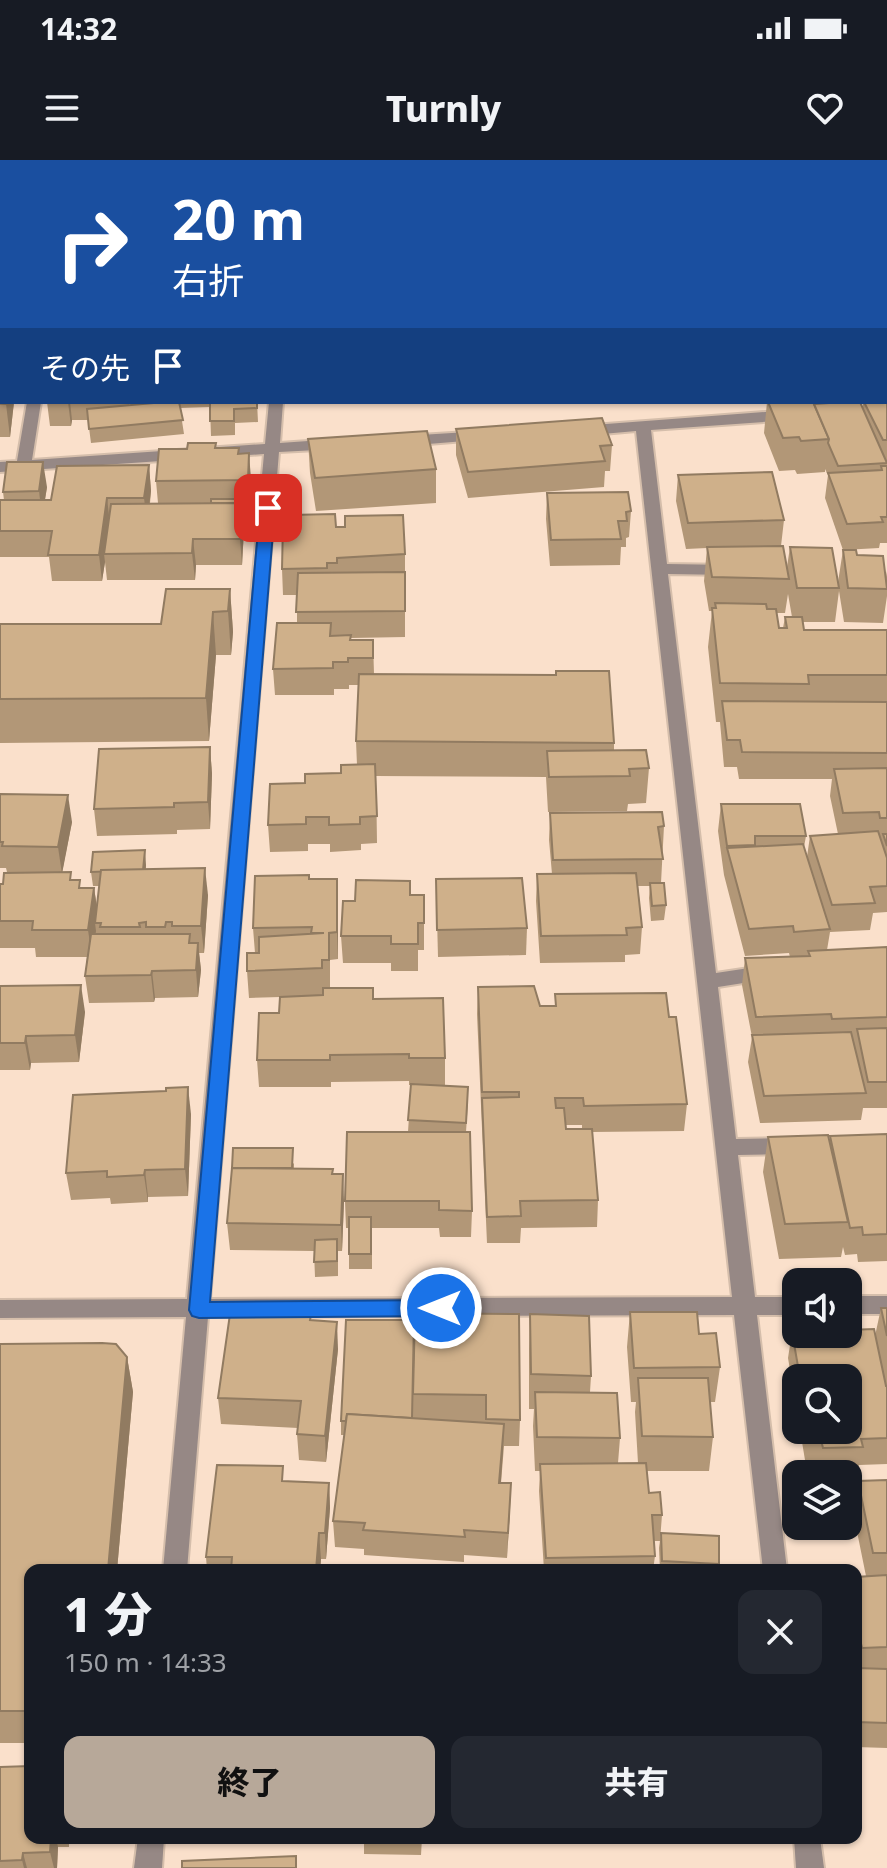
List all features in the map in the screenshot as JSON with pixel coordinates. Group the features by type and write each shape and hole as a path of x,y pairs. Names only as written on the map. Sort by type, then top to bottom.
{"street":[{"path":"24,465 34,404"},
{"path":"176,1564 276,404"},
{"path":"564,431 803,414"},
{"path":"643,427 774,1564"},
{"path":"389,441 500,435"},
{"path":"0,467 273,446 357,443"},
{"path":"659,569 750,570"},
{"path":"705,982 793,968"},
{"path":"724,1147 813,1146"},
{"path":"862,1305 887,1305"},
{"path":"0,1309 782,1306"},
{"path":"148,1868 150,1844"},
{"path":"808,1844 810,1868"}],"building":[{"path":"179,404 183,420 89,429 87,409"},
{"path":"210,404 257,404 257,408 234,409 234,421 210,421"},
{"path":"769,404 814,404 829,439 801,441 799,437 783,438"},
{"path":"814,404 861,404 887,463 838,466"},
{"path":"865,404 887,404 887,440 883,440"},
{"path":"602,418 612,445 600,446 605,461 468,472 456,429"},
{"path":"427,431 436,469 315,478 308,439"},
{"path":"188,443 216,443 215,448 239,448 238,454 249,453 248,480 156,481 159,449 187,449"},
{"path":"7,462 43,462 39,491 3,492"},
{"path":"149,465 144,498 107,498 99,555 48,555 52,531 0,531 0,500 51,500 57,466"},
{"path":"881,466 887,466 887,517 881,517 883,522 847,524 828,473 882,470"},
{"path":"772,472 784,520 688,523 678,475"},
{"path":"628,492 631,511 626,512 627,521 618,521 621,539 551,540 547,493"},
{"path":"211,499 244,499 243,507 243,503 211,503"},
{"path":"243,503 240,539 193,539 192,553 104,554 111,504"},
{"path":"335,514 336,527 345,527 345,516 403,515 405,554 337,558 337,563 327,563 327,568 282,569 283,523 290,522 290,515"},
{"path":"783,546 789,579 712,577 707,547"},
{"path":"790,547 832,548 839,588 797,588"},
{"path":"843,550 856,550 857,555 883,556 887,589 848,588"},
{"path":"405,572 405,611 296,612 298,573"},
{"path":"166,589 230,589 228,611 213,612 206,698 0,699 0,624 161,624"},
{"path":"715,603 766,604 767,609 776,609 779,628 787,628 785,617 802,617 804,630 887,630 887,675 808,675 809,684 720,683 712,608 716,608"},
{"path":"277,623 331,623 330,636 351,635 350,640 373,640 373,658 348,658 348,662 333,662 333,668 273,669"},
{"path":"556,671 609,671 614,743 356,741 359,674 556,675"},
{"path":"722,701 887,702 887,753 742,752 740,740 727,740"},
{"path":"210,747 208,802 174,803 174,807 94,809 99,749"},
{"path":"646,750 649,768 629,769 630,776 549,777 547,751"},
{"path":"375,764 377,816 360,817 360,824 329,825 329,817 306,817 306,824 268,825 270,784 305,783 305,774 341,773 341,765"},
{"path":"887,768 887,818 880,818 879,812 843,813 834,769"},
{"path":"0,794 68,795 58,847 2,846"},
{"path":"721,804 800,804 806,836 755,836 755,845 727,846"},
{"path":"662,812 664,826 658,827 663,859 553,860 550,813"},
{"path":"878,831 887,858 887,886 870,887 875,903 832,905 810,836"},
{"path":"803,844 830,929 794,932 793,926 749,929 727,848"},
{"path":"145,850 143,870 91,872 93,852"},
{"path":"205,868 201,926 172,926 172,922 166,922 165,927 146,927 146,922 139,923 140,927 100,927 101,923 95,923 101,870"},
{"path":"71,872 70,880 80,880 79,888 94,888 88,930 32,930 33,921 0,921 0,884 3,884 4,873"},
{"path":"636,873 642,927 626,928 627,935 541,936 537,874"},
{"path":"309,875 309,879 337,879 337,932 329,933 329,960 322,960 322,968 247,971 247,953 259,953 259,937 324,933 311,933 312,927 253,928 255,876"},
{"path":"522,878 527,928 437,930 436,879"},
{"path":"356,880 410,881 410,895 424,895 424,923 418,923 418,944 391,944 391,936 341,936 343,901 355,901"},
{"path":"650,883 664,883 666,905 652,906"},
{"path":"91,934 190,934 189,943 198,943 196,970 152,971 151,975 85,976"},
{"path":"887,947 887,1017 832,1019 831,1014 756,1017 745,958 810,956 808,951"},
{"path":"81,985 75,1035 26,1036 25,1043 0,1043 0,986"},
{"path":"534,986 540,1006 556,1006 555,994 666,993 669,1017 676,1017 687,1104 584,1106 583,1098 555,1098 556,1108 564,1108 566,1129 592,1129 598,1200 520,1201 521,1216 487,1217 482,1098 519,1097 519,1092 482,1092 478,987"},
{"path":"323,988 373,988 373,999 443,998 445,1058 409,1058 409,1054 330,1055 330,1060 257,1060 259,1013 279,1013 280,997 323,995"},
{"path":"887,1028 887,1082 868,1082 857,1029"},
{"path":"851,1032 866,1093 764,1096 752,1035"},
{"path":"411,1084 468,1087 466,1123 408,1120"},
{"path":"188,1087 185,1169 145,1170 144,1175 107,1177 107,1171 66,1173 73,1095 166,1091 166,1088"},
{"path":"347,1132 470,1132 472,1211 439,1210 439,1201 345,1201"},
{"path":"887,1134 887,1234 863,1235 862,1227 850,1228 830,1136"},
{"path":"828,1135 848,1222 785,1224 768,1137"},
{"path":"233,1148 293,1148 292,1168 232,1168"},
{"path":"232,1168 333,1169 332,1174 343,1174 341,1225 227,1223"},
{"path":"349,1217 371,1217 371,1254 349,1254"},
{"path":"337,1239 337,1261 314,1262 315,1240"},
{"path":"231,1307 312,1310 310,1320 337,1322 325,1436 297,1434 301,1401 218,1398"},
{"path":"881,1308 887,1308 887,1336"},
{"path":"630,1312 697,1312 699,1334 716,1333 720,1367 634,1368"},
{"path":"415,1313 519,1314 520,1420 486,1419 486,1395 413,1394"},
{"path":"530,1314 589,1316 591,1376 531,1374"},
{"path":"346,1320 414,1320 412,1418 347,1414 346,1421 341,1421"},
{"path":"862,1329 874,1329 887,1386 887,1438 862,1439 862,1364 798,1364 795,1348 862,1348"},
{"path":"0,1344 116,1344 127,1357 109,1564 24,1564 24,1711 0,1711"},
{"path":"638,1378 708,1378 713,1437 642,1436"},
{"path":"535,1392 617,1393 620,1438 537,1437"},
{"path":"347,1414 504,1424 499,1483 511,1483 508,1533 464,1530 465,1537 363,1530 365,1523 333,1521"},
{"path":"862,1443 863,1447 823,1448 822,1444"},
{"path":"646,1463 649,1493 660,1492 662,1515 652,1515 655,1556 546,1558 540,1464"},
{"path":"217,1465 283,1466 282,1481 329,1483 325,1533 319,1533 316,1564 231,1564 232,1557 206,1557"},
{"path":"887,1480 887,1553 873,1553 862,1500 862,1481"},
{"path":"661,1533 719,1536 719,1564 662,1561"},
{"path":"887,1575 887,1647 862,1648 862,1577"},
{"path":"862,1668 887,1669 887,1723 862,1722"},
{"path":"24,1766 24,1844 51,1844 50,1852 23,1853 22,1860 0,1861 0,1767"},
{"path":"296,1856 296,1868 182,1868 182,1861"}],"route":[{"path":"268,508 199,1310 441,1308"}]}
